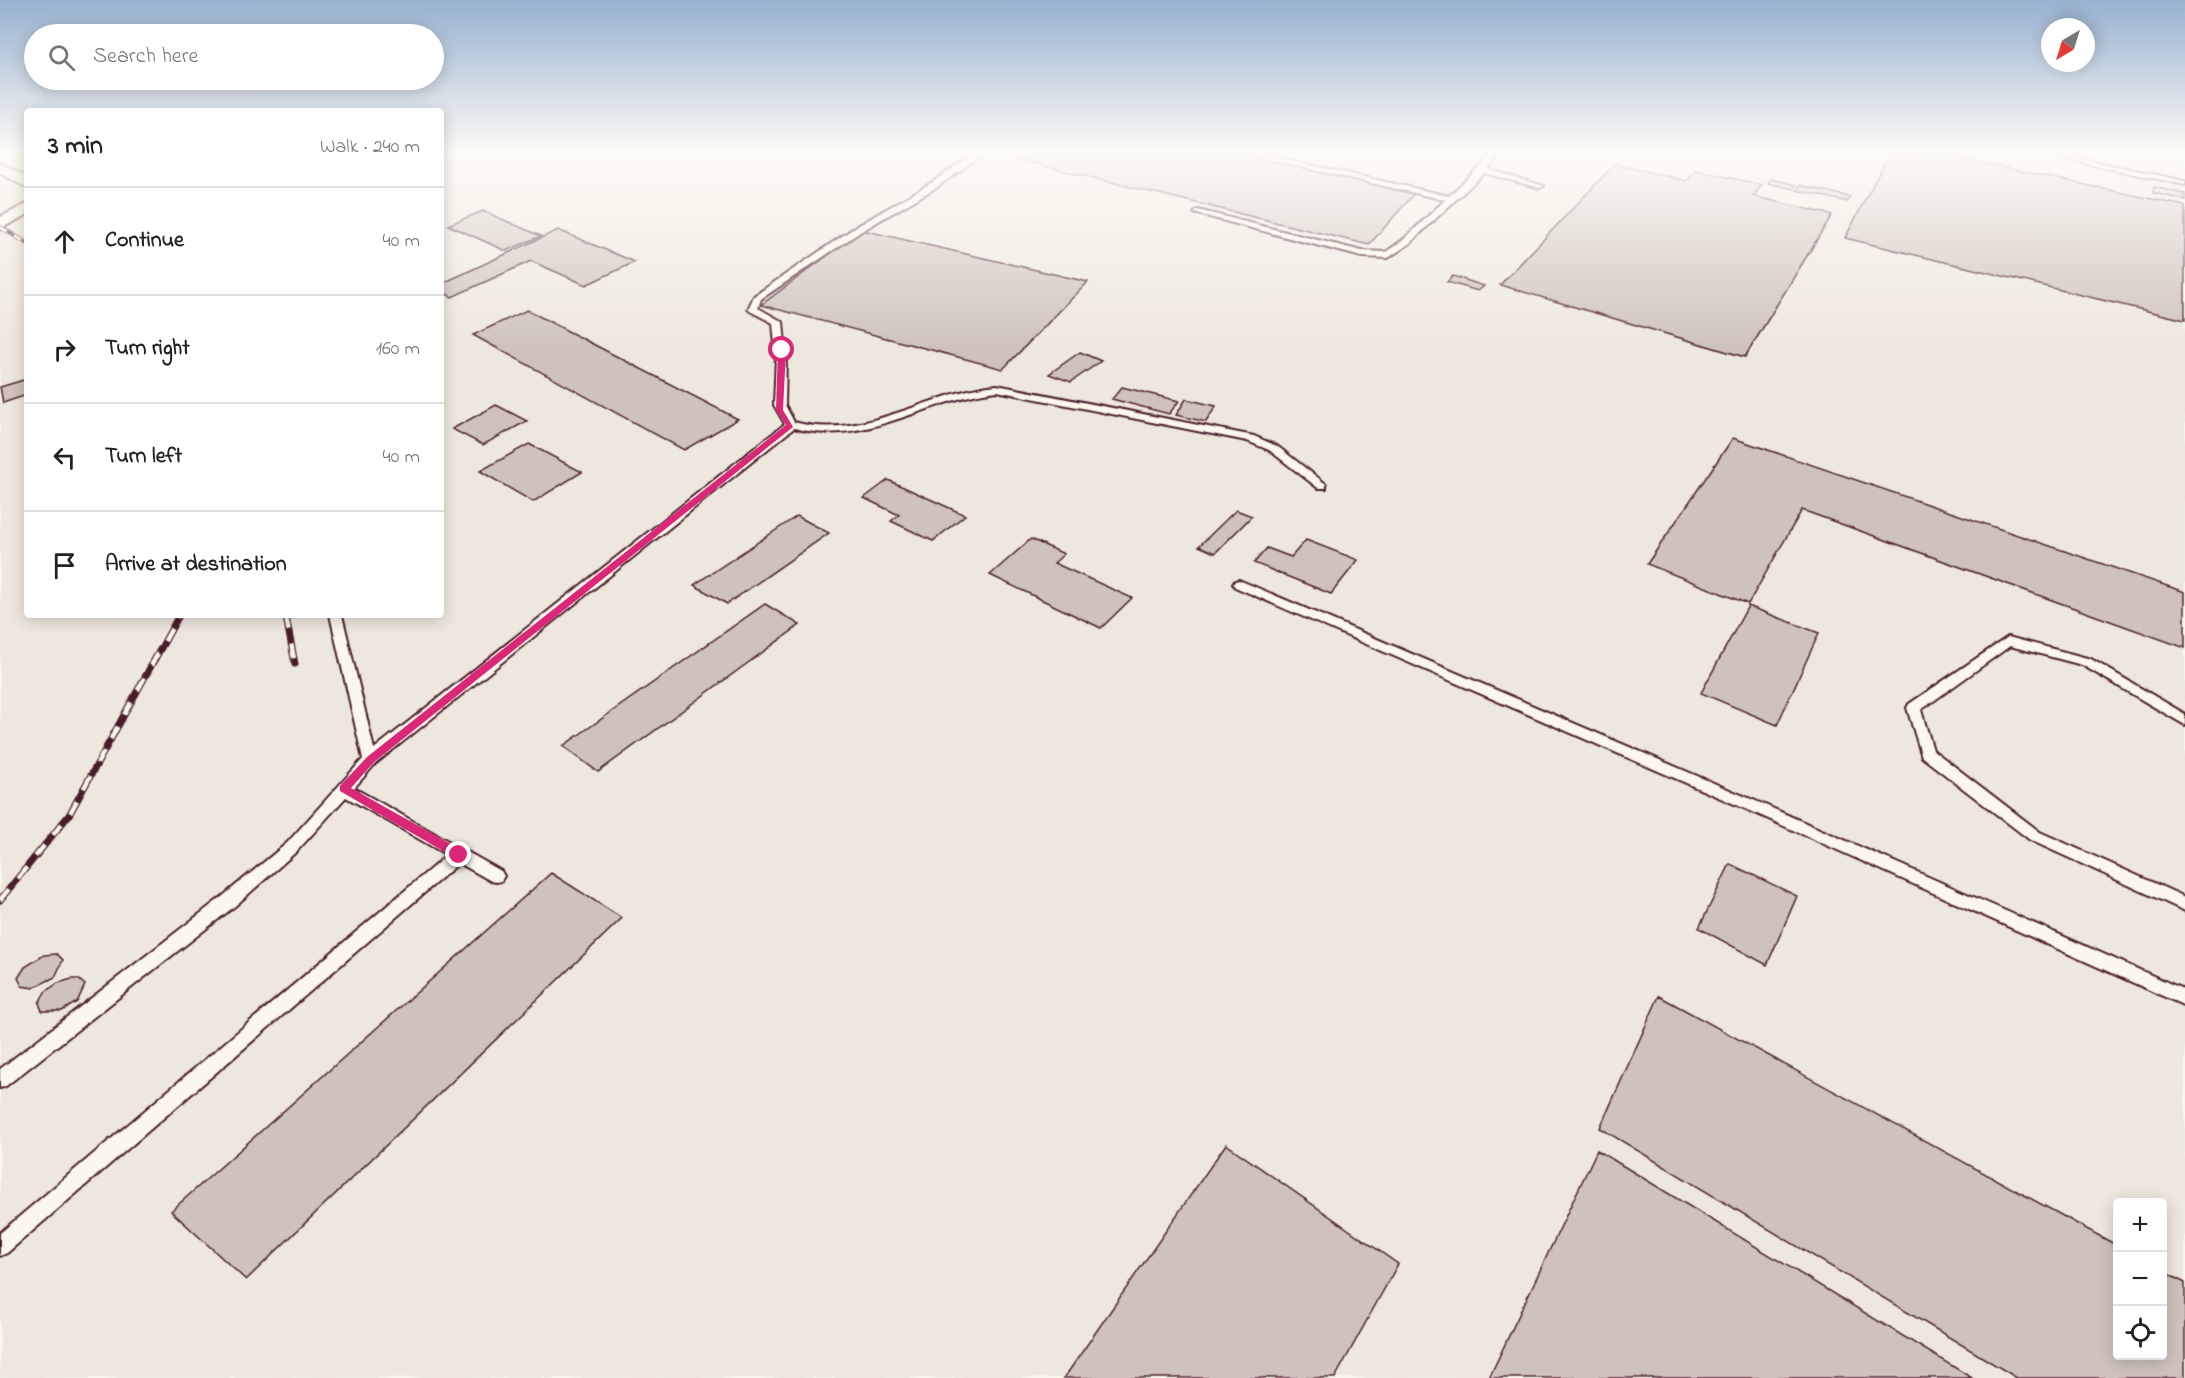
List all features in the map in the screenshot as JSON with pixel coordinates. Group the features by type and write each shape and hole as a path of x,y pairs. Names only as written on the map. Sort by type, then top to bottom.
{"lane":[{"path":"877,218 758,298 753,309 778,322 782,350 780,410 791,425 813,431 846,430 976,390 997,388 1250,438 1273,448 1322,486"},
{"path":"1219,218 1362,254 1388,255 1407,242 1431,218"},
{"path":"0,1080 229,901 292,847 370,760 791,425"},
{"path":"1239,584 1760,808 2185,998"},
{"path":"337,618 370,760"},
{"path":"2185,720 2086,662 2008,641 1914,708 1927,753 2036,836 2185,904"},
{"path":"344,789 496,876"},
{"path":"0,1246 459,855"}],"shaded area":[{"path":"0,218 24,218 24,618 444,618 444,218 2185,218 2185,1378 0,1378"}],"building":[{"path":"465,218 500,218 541,236 506,251 448,225"},
{"path":"1259,218 1393,218 1369,245"},
{"path":"1563,218 1830,218 1745,357 1500,285"},
{"path":"1855,218 2185,218 2185,320 1845,238"},
{"path":"558,230 635,262 586,285 531,261 452,297 444,293 444,283"},
{"path":"862,230 1088,282 1003,369 761,305"},
{"path":"1453,276 1484,286 1478,291 1447,282"},
{"path":"527,310 738,419 684,450 473,335"},
{"path":"1080,352 1101,361 1071,382 1049,374"},
{"path":"24,380 24,396 3,403 0,387"},
{"path":"1122,387 1179,401 1169,414 1112,399"},
{"path":"1186,399 1216,406 1206,422 1176,415"},
{"path":"496,405 527,421 483,445 452,429"},
{"path":"1733,438 2185,592 2185,648 1802,510 1748,604 1647,564"},
{"path":"529,444 582,472 533,502 480,471"},
{"path":"888,480 965,515 933,541 891,521 899,515 864,498"},
{"path":"1236,510 1252,516 1215,553 1199,546"},
{"path":"797,516 829,533 727,604 694,585"},
{"path":"1031,539 1064,554 1054,563 1132,598 1101,628 990,575"},
{"path":"1306,540 1358,560 1331,594 1254,563 1267,548 1291,557"},
{"path":"765,604 800,625 598,772 563,746"},
{"path":"1748,606 1819,633 1777,725 1701,693"},
{"path":"1730,864 1797,896 1767,965 1699,928"},
{"path":"551,873 622,918 246,1280 171,1211"},
{"path":"57,954 63,960 55,977 33,988 22,986 18,978 25,967 44,955"},
{"path":"78,979 85,985 77,1002 62,1011 42,1011 39,1003 45,992 58,983"},
{"path":"1659,996 2113,1243 2113,1360 2167,1360 2167,1274 2185,1283 2185,1378 2017,1378 1600,1128"},
{"path":"1226,1144 1398,1264 1335,1378 1064,1378"},
{"path":"1597,1150 1972,1378 1489,1378"}],"railway":[{"path":"0,227 24,241"},
{"path":"0,900 69,815 177,618"},
{"path":"286,618 295,664"}],"route":[{"path":"459,855 344,789 370,760 791,425 780,410 782,350"}]}
